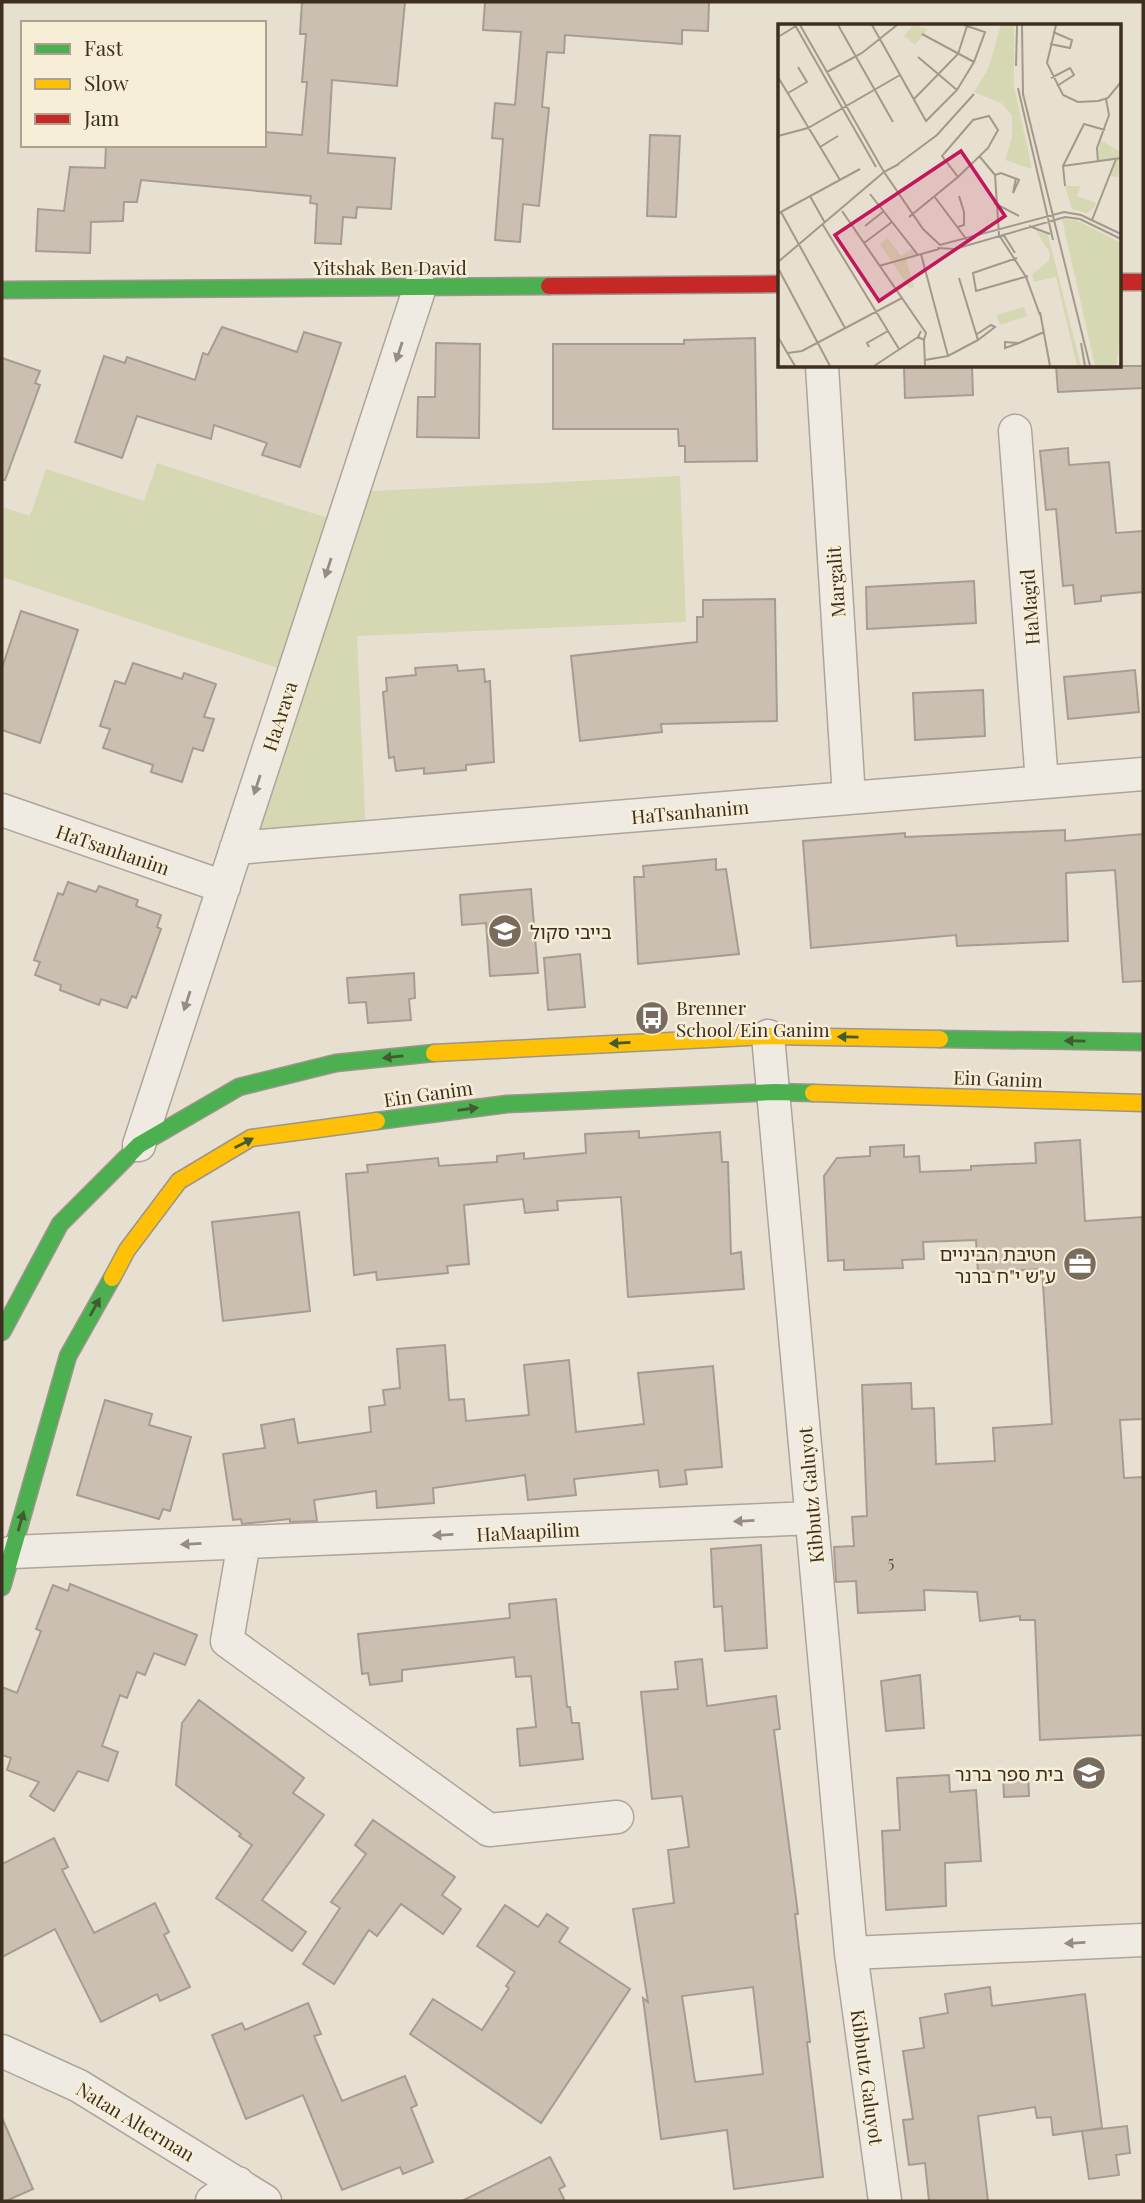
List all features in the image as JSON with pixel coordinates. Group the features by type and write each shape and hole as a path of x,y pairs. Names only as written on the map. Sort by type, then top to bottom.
{"main road":[{"path":"1120,282 1143,282"},
{"name":"Yitshak Ben David","path":"2,290 778,284"},
{"name":"Ein Ganim","path":"2,1332 60,1224 139,1145 239,1087 336,1063 454,1051 768,1036 1143,1042"},
{"name":"Ein Ganim","path":"2,1587 68,1356 127,1250 179,1181 251,1138 507,1104 775,1092 1143,1103"}],"street":[{"name":"HaArava","path":"139,1145 420,287"},
{"name":"Margalit","path":"821,368 849,798"},
{"name":"HaMagid","path":"1015,431 1042,782"},
{"name":"HaTsanhanim","path":"236,848 1143,774"},
{"name":"HaTsanhanim","path":"2,810 224,887"},
{"name":"Kibbutz Galuyot","path":"768,1036 851,1953 885,2201"},
{"name":"HaMaapilim","path":"12,1552 324,1541 812,1518"},
{"path":"244,1542 227,1641 489,1830 617,1817"},
{"path":"851,1953 1143,1940"},
{"name":"Natan Alterman","path":"2,2051 79,2085 265,2201"},
{"path":"212,2201 238,2183"}],"green space":[{"path":"157,463 343,523 353,492 680,476 686,622 357,636 366,837 236,848 293,673 2,577 2,507 30,516 46,469 144,501"}],"building":[{"path":"302,2 405,2 397,86 332,80 328,153 395,158 391,209 357,207 356,218 343,217 341,244 315,243 317,204 310,203 311,196 141,180 137,202 124,202 123,221 91,222 90,253 36,251 38,209 64,211 70,167 105,168 106,147 266,147 266,132 302,135 307,82 302,82 306,34 300,34"},
{"path":"485,2 709,2 708,31 682,30 682,44 565,35 564,53 547,52 542,107 549,108 539,206 523,204 520,242 495,240 503,139 492,138 495,103 515,105 521,32 483,30"},
{"path":"650,135 680,136 676,217 647,216"},
{"path":"222,327 297,352 304,332 341,343 300,467 262,455 267,443 214,425 211,439 137,416 122,458 75,442 104,356 125,363 127,357 195,380 203,353 208,355"},
{"path":"755,338 757,461 685,462 685,446 679,446 678,429 553,429 553,344 684,344 684,340"},
{"path":"436,343 480,344 479,438 417,437 418,397 435,397"},
{"path":"2,358 40,371 35,383 40,385 5,480 2,480"},
{"path":"1143,366 1143,388 1058,392 1056,368"},
{"path":"904,368 972,368 973,395 905,398"},
{"path":"1068,448 1069,465 1109,462 1116,533 1143,531 1143,592 1101,596 1101,601 1075,604 1073,585 1063,586 1056,509 1046,510 1040,451"},
{"path":"974,581 976,623 867,629 866,587"},
{"path":"775,599 777,721 661,724 662,732 580,741 571,656 697,642 697,617 703,617 703,600"},
{"path":"21,611 78,630 40,743 2,730 2,668"},
{"path":"133,663 182,679 184,673 216,684 204,717 214,719 203,751 193,748 182,782 151,772 153,765 103,748 110,729 100,726 115,681 125,684"},
{"path":"457,665 458,671 484,669 485,682 490,681 494,762 466,765 466,770 424,774 424,768 396,771 394,757 389,758 383,692 387,691 386,678 416,675 415,668"},
{"path":"1135,670 1139,712 1068,719 1064,677"},
{"path":"983,690 985,736 915,740 913,693"},
{"path":"1065,830 1065,841 1143,834 1143,981 1123,982 1115,870 1066,873 1068,941 957,946 956,935 811,948 803,841 905,833 905,837"},
{"path":"716,859 716,870 726,869 739,954 638,964 634,877 644,877 643,866"},
{"path":"68,882 96,892 99,886 138,900 136,906 161,915 157,927 161,929 136,998 132,996 127,1008 101,999 99,1005 60,990 61,985 35,975 40,962 34,960 58,893 63,895"},
{"path":"531,889 538,973 490,976 486,923 462,925 460,895"},
{"path":"580,954 585,1007 548,1010 544,958"},
{"path":"414,973 415,998 409,999 411,1020 368,1023 366,1002 349,1003 347,978"},
{"path":"639,1131 639,1138 720,1132 722,1162 728,1162 731,1254 741,1252 744,1289 628,1297 621,1197 557,1201 558,1210 525,1213 523,1199 464,1205 469,1264 447,1266 448,1273 377,1280 376,1272 354,1275 346,1174 368,1172 367,1165 438,1158 439,1166 497,1162 497,1156 524,1153 524,1159 586,1153 585,1134"},
{"path":"1080,1140 1085,1221 1143,1217 1143,1419 1120,1420 1124,1478 1143,1477 1143,1735 1040,1740 1035,1620 1020,1620 1020,1616 980,1621 977,1592 924,1590 925,1610 858,1613 856,1581 836,1582 834,1547 854,1546 852,1517 867,1516 862,1385 911,1383 912,1409 934,1408 936,1464 995,1461 993,1428 1052,1424 1042,1269 978,1273 976,1240 923,1242 924,1259 902,1260 903,1268 844,1270 844,1260 828,1261 824,1176 837,1158 870,1156 870,1147 904,1145 904,1157 919,1156 920,1172 1036,1163 1035,1143"},
{"path":"299,1212 310,1311 223,1321 212,1222"},
{"path":"445,1345 449,1400 464,1399 466,1421 529,1415 524,1365 569,1360 576,1432 644,1424 638,1373 713,1366 722,1467 685,1470 687,1484 660,1487 658,1470 574,1479 576,1495 528,1500 525,1475 433,1488 434,1503 377,1508 376,1491 314,1500 317,1521 290,1522 290,1519 242,1524 241,1519 233,1520 223,1454 265,1448 261,1425 294,1419 298,1443 371,1432 369,1407 385,1405 383,1390 400,1388 397,1349"},
{"path":"105,1400 152,1414 149,1425 191,1437 170,1511 163,1509 159,1519 77,1495"},
{"path":"761,1545 767,1648 725,1651 722,1606 714,1607 711,1549"},
{"path":"70,1584 197,1635 185,1665 154,1653 145,1675 137,1672 127,1698 120,1695 102,1746 118,1752 108,1781 78,1771 54,1811 30,1796 39,1782 7,1770 11,1758 2,1755 2,1687 17,1693 41,1631 36,1629 53,1585 68,1591"},
{"path":"556,1599 567,1707 570,1707 572,1723 579,1723 583,1759 520,1766 517,1729 536,1727 531,1676 516,1677 514,1657 402,1670 402,1681 370,1685 368,1673 362,1674 358,1634 510,1618 509,1604"},
{"path":"702,1659 707,1706 776,1696 780,1729 774,1730 798,1914 795,1914 810,2042 807,2042 823,2177 734,2189 727,2130 661,2139 643,1998 648,2002 633,1909 674,1903 668,1850 689,1847 682,1796 652,1799 641,1692 678,1689 675,1662","holes":["753,1987 763,2074 695,2082 682,1996"]},
{"path":"920,1675 924,1728 886,1731 881,1681"},
{"path":"199,1700 304,1778 293,1793 324,1815 262,1900 306,1932 292,1951 216,1898 252,1845 176,1785 182,1723"},
{"path":"1028,1771 1029,1796 1004,1797 1003,1772"},
{"path":"949,1775 950,1792 976,1790 981,1861 945,1863 946,1906 886,1910 882,1831 900,1830 897,1778"},
{"path":"373,1820 455,1877 442,1895 461,1909 443,1934 401,1904 377,1936 369,1930 334,1984 303,1964 340,1908 331,1902 366,1854 355,1845"},
{"path":"54,1838 68,1867 62,1870 94,1933 155,1903 169,1932 164,1935 190,1987 160,2001 157,1994 101,2022 55,1929 2,1957 2,1864"},
{"path":"505,1905 538,1927 547,1914 568,1928 559,1942 630,1989 541,2123 410,2034 433,1999 482,2030 509,1988 506,1986 515,1972 477,1946"},
{"path":"990,1987 992,2006 1085,1994 1102,2128 1083,2131 1127,2126 1130,2153 1116,2155 1119,2175 1089,2179 1082,2131 1053,2135 1051,2117 1037,2118 1035,2107 978,2116 988,2201 929,2201 925,2163 909,2165 903,2120 913,2119 903,2051 924,2048 920,2018 948,2013 945,1994"},
{"path":"308,2003 321,2034 314,2036 342,2101 405,2076 417,2105 411,2108 433,2162 403,2174 400,2167 342,2190 303,2095 246,2119 212,2035 242,2023 245,2030"},
{"path":"2,2118 33,2189 6,2201 2,2201"},
{"path":"550,2157 565,2186 559,2189 565,2201 462,2201"}],"traffic: fast":[{"path":"2,290 549,286"},
{"path":"940,1039 1143,1042"},
{"path":"2,1332 60,1224 139,1145 239,1087 336,1063 434,1053"},
{"path":"377,1121 507,1104 775,1092 813,1093"},
{"path":"2,1587 68,1356 112,1278"}],"traffic: slow":[{"path":"434,1053 768,1036 940,1039"},
{"path":"813,1093 1143,1103"},
{"path":"112,1278 127,1250 179,1181 251,1138 377,1121"}],"traffic: jam":[{"path":"1120,282 1143,282"},
{"path":"549,286 778,284"}],"place":[{"name":"בייבי סקול","path":"505,931"},
{"name":"Brenner School/Ein Ganim","path":"652,1018"},
{"name":"חטיבת הביניים ע\"ש י\"ח ברנר","path":"1080,1264"},
{"name":"בית ספר ברנר","path":"1089,1773"}]}
